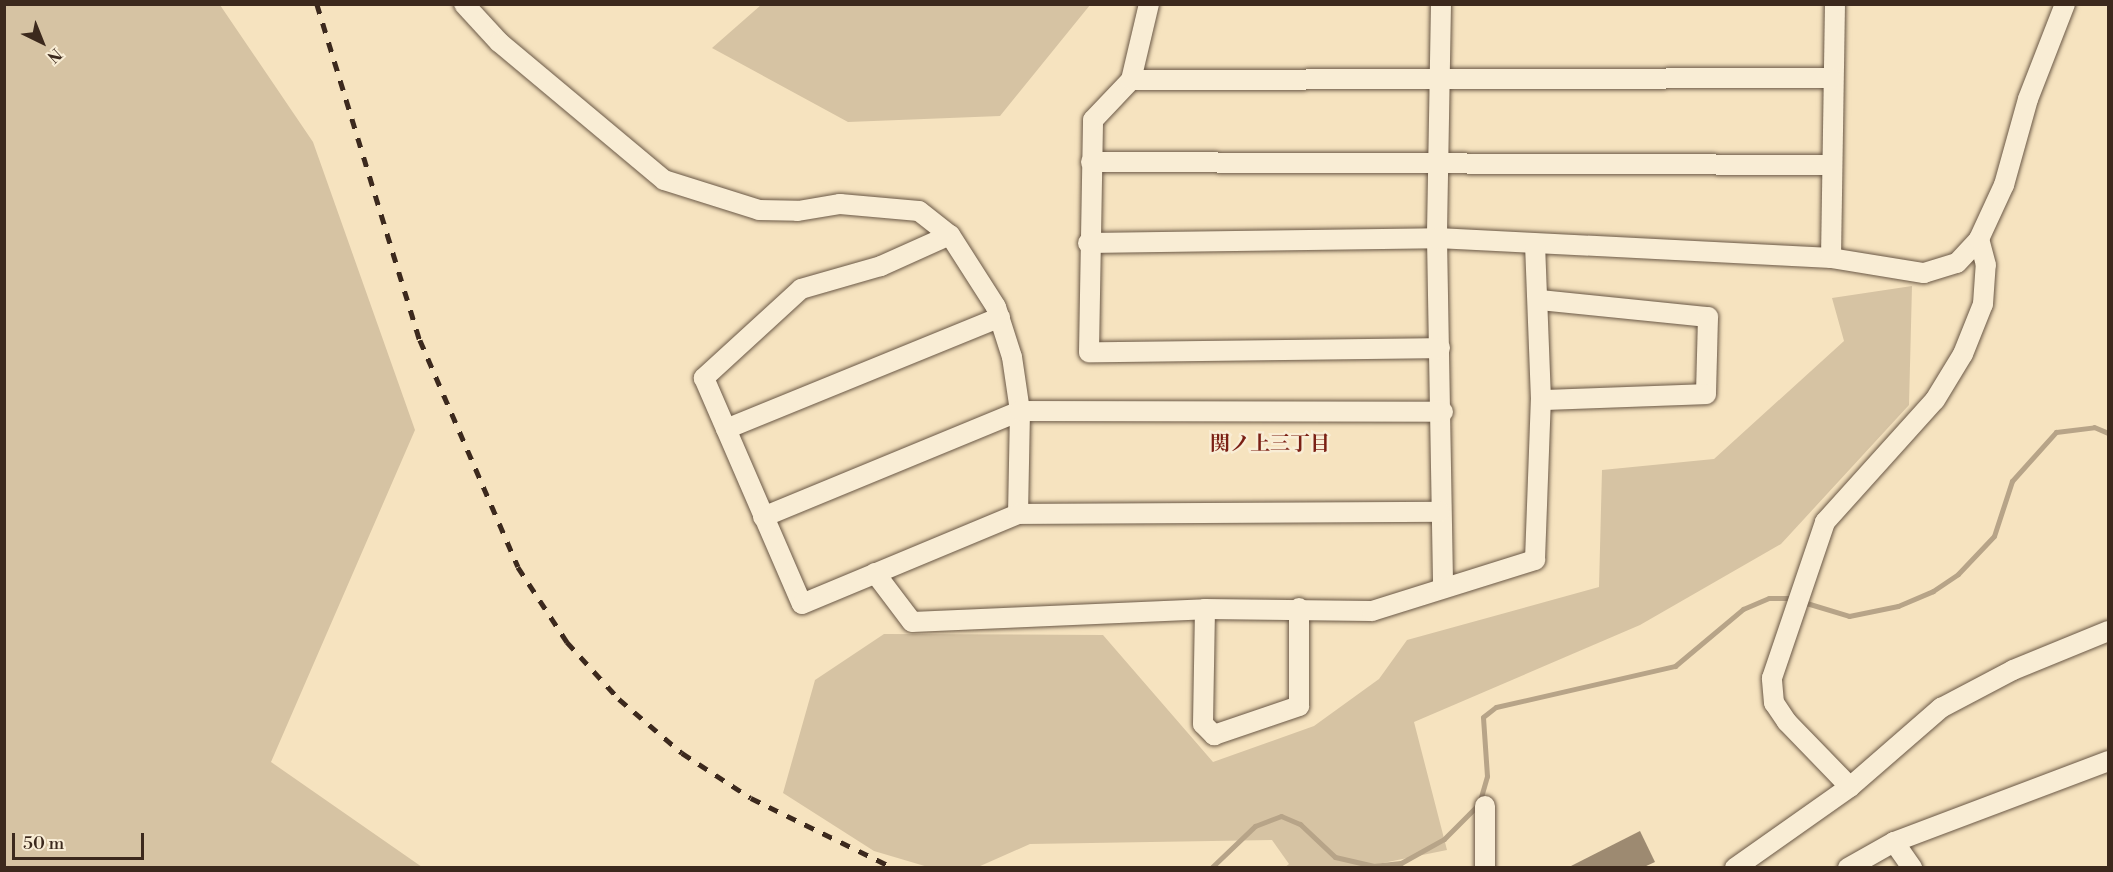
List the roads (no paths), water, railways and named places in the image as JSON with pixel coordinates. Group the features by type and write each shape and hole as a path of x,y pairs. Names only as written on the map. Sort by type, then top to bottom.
{"street":[{"path":"464,4 508,50 664,180 759,210 798,211 840,204 919,211 950,235 1000,317 1020,411 1018,514"},
{"path":"1149,4 1131,80 1093,120 1088,243 1089,352 1440,348"},
{"path":"1441,4 1437,238 1443,412 1440,512 1443,586"},
{"path":"1831,258 1831,78 1835,4"},
{"path":"1088,243 1437,238 1535,246 1831,258 1924,273 1957,262 1979,239 2004,185 2028,99 2065,4"},
{"path":"1131,80 1439,75 1831,78"},
{"path":"1091,162 1438,160 1830,165"},
{"path":"950,235 881,266 801,289 704,378 802,604 1018,514 1440,512"},
{"path":"1850,787 1774,703 1772,678 1825,522 1842,498 1907,434 1963,354 1983,304 1986,265 1979,239"},
{"path":"875,573 912,622 1205,609 1299,608 1372,611 1443,586 1535,560 1541,400 1540,300 1535,246"},
{"path":"1540,300 1707,317 1706,394 1541,400"},
{"path":"726,429 1000,317"},
{"path":"763,518 1020,411 1443,412"},
{"path":"1205,609 1203,724 1214,735 1299,706 1299,608"},
{"path":"1735,867 1850,787 1941,708 2013,670 2109,631"},
{"path":"1848,867 1894,842 2109,761"},
{"path":"1485,806 1485,867"},
{"path":"1894,842 1912,867"}],"waterway":[{"path":"1803,602 1849,616 1898,606 1933,591 1958,574 1994,536 2012,481 2056,432 2094,427 2108,433"},
{"path":"1211,868 1255,826 1281,816 1300,824 1335,857 1373,866 1401,863 1444,839 1479,804 1487,776 1483,717 1496,707 1675,666 1743,609 1769,598 1794,598"}],"railway":[{"path":"317,4 420,340 518,567 567,642 619,699 682,753 751,798 894,868"}],"district":[{"name":"関ノ上三丁目","path":"1270,444"}]}
